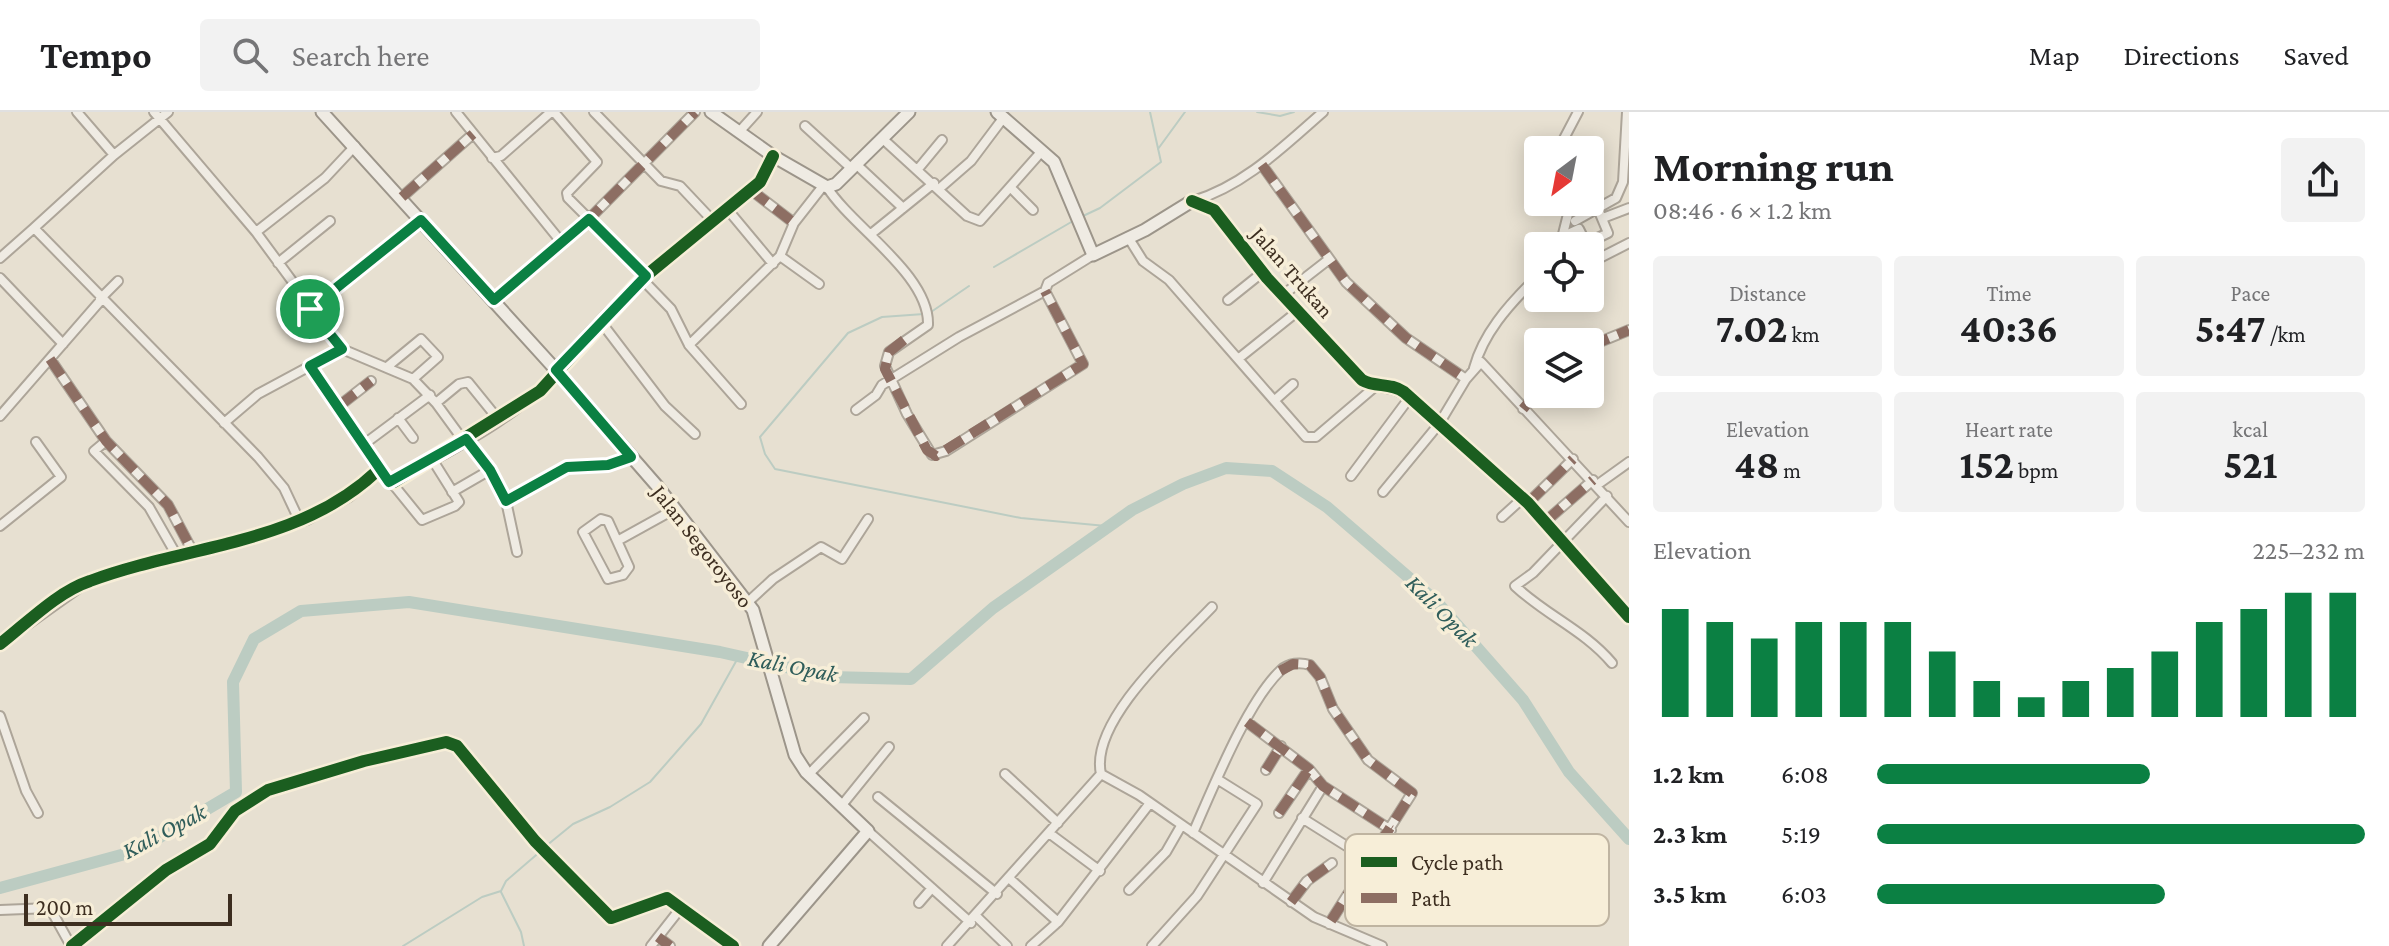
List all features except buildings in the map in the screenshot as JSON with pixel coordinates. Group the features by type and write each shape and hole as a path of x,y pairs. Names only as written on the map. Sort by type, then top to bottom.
{"street":[{"path":"77,112 114,155"},
{"path":"0,258 157,115 168,112"},
{"name":"Jalan Segoroyoso","path":"322,112 556,370 675,509 748,602 758,619 791,743 809,774 868,831"},
{"path":"456,112 562,243"},
{"path":"492,158 501,156 553,112 597,158 596,166 566,195 671,309 689,345 741,404"},
{"path":"594,112 661,181 680,186 713,221"},
{"path":"494,300 589,219 695,112"},
{"path":"711,112 773,156 825,186 871,234 911,283 929,322 926,328 889,352 885,366 927,450 936,456 1083,364 1045,291"},
{"path":"739,132 757,112"},
{"path":"689,345 780,256 794,223 825,186 836,184 909,112"},
{"path":"856,410 890,380 959,337 1045,291 1048,283 1093,255 1192,201 1208,197 1262,165 1323,112"},
{"path":"1565,136 1578,112"},
{"path":"1604,205 1616,198 1626,184 1628,114"},
{"path":"157,115 256,232 342,349 413,379 433,399 490,470 506,501 517,552"},
{"path":"871,234 971,161 1005,115 1058,170 1082,236 1093,255"},
{"path":"805,126 903,208"},
{"path":"402,197 473,134"},
{"path":"884,140 967,216 980,221 1012,189 1042,151"},
{"path":"918,169 942,140"},
{"path":"256,232 325,178 355,146"},
{"path":"392,483 540,391 644,277 760,182 773,156"},
{"path":"1262,165 1328,260 1406,338 1466,379"},
{"path":"1012,189 1033,210"},
{"path":"751,190 794,223"},
{"name":"Jalan Trukan","path":"1192,201 1214,210 1263,272 1359,377 1377,385"},
{"path":"1604,235 1608,233 1603,218 1629,208"},
{"path":"728,210 773,264"},
{"path":"1574,216 1579,232"},
{"path":"1569,232 1589,216"},
{"path":"310,309 421,220"},
{"path":"278,263 330,221"},
{"path":"34,228 284,488 300,522"},
{"path":"1128,237 1143,261 1169,280 1311,439 1377,385 1396,386 1546,521 1560,541 1629,617"},
{"path":"1604,256 1629,243"},
{"path":"780,256 819,284"},
{"path":"1283,295 1328,260"},
{"path":"1228,300 1263,272"},
{"path":"0,278 63,344"},
{"path":"0,416 118,281"},
{"path":"1473,369 1499,320 1524,294"},
{"path":"1238,359 1298,311"},
{"path":"601,322 665,406 695,434"},
{"path":"1604,340 1629,330"},
{"path":"387,367 421,339 438,357 413,379"},
{"path":"224,423 258,394 342,349"},
{"path":"50,359 106,441 168,505 193,552"},
{"path":"1383,492 1439,424 1477,363 1485,364 1629,522"},
{"path":"310,366 379,471 422,520 457,504 432,459"},
{"path":"339,406 371,381"},
{"path":"363,445 398,418 468,382 498,419"},
{"path":"1275,400 1293,384"},
{"path":"1351,476 1410,397"},
{"path":"398,418 413,438"},
{"path":"106,441 94,451 149,507 177,556"},
{"path":"0,526 61,477 36,442"},
{"path":"506,501 567,467 608,465 631,457"},
{"path":"1502,517 1573,459"},
{"path":"1546,521 1595,482 1629,462"},
{"path":"452,492 490,470"},
{"path":"0,644 77,586 300,522 349,497 379,471"},
{"path":"1607,496 1560,541 1533,573 1515,586 1550,615 1567,621 1612,663"},
{"path":"619,540 675,509"},
{"path":"601,519 608,521 619,540 629,567 623,575 608,579 583,529 601,519"},
{"path":"748,602 773,579 821,547 842,559 868,519"},
{"path":"947,946 974,920 1101,774 1099,755 1125,705 1212,607"},
{"path":"1193,833 1247,722 1280,671 1293,664 1310,665 1320,677 1333,709 1368,760 1411,790 1409,801 1388,834"},
{"path":"0,716 26,791 38,813"},
{"path":"809,774 864,718"},
{"path":"1247,722 1309,769 1323,786 1391,830"},
{"path":"0,910 50,908 72,946 166,870 210,844 235,811 268,790 446,742 457,746 535,841 611,918 667,898 733,946"},
{"path":"1266,770 1281,746"},
{"path":"842,805 889,747"},
{"path":"1279,813 1309,769"},
{"path":"1005,774 1058,823"},
{"path":"1101,774 1150,803 1291,902 1329,924 1382,946"},
{"path":"1152,946 1184,913 1257,804 1217,779"},
{"path":"1263,883 1323,786"},
{"path":"878,797 997,894"},
{"path":"1037,944 1100,871 1150,803"},
{"path":"1302,818 1345,845"},
{"path":"1129,890 1166,852 1181,826"},
{"path":"769,946 868,831 932,888 1007,946"},
{"path":"1049,833 1100,871"},
{"path":"1291,902 1307,881 1332,863"},
{"path":"1010,879 1058,922"},
{"path":"919,903 932,888"},
{"path":"1329,924 1345,900"},
{"path":"651,946 680,909"},
{"path":"658,937 670,946"}],"waterway":[{"path":"1083,216 1100,208 1161,162 1150,112"},
{"path":"1158,149 1185,112"},
{"path":"1257,112 1280,116 1294,112"},
{"path":"994,267 1073,221"},
{"path":"931,312 969,286"},
{"path":"924,314 882,317 848,333 760,437 765,454 775,469 1021,518 1106,526"},
{"name":"Kali Opak","path":"0,888 136,851 236,792 233,682 254,639 301,611 409,602 720,652 830,677 911,679 993,608 1132,510 1183,484 1226,468 1272,471 1327,507 1436,601 1523,700 1569,772 1629,839"},
{"path":"546,846 573,824 610,807 650,782 701,724 739,656"},
{"path":"403,946 482,897 501,891 506,881 542,850"},
{"path":"501,892 521,932 524,946"}],"marked path":[{"path":"494,300 589,219 695,112"},
{"path":"402,197 473,134"},
{"path":"1262,165 1346,282 1406,338 1466,379"},
{"path":"751,190 794,223"},
{"path":"904,340 889,352 885,369 927,450 936,456 1083,364 1045,291"},
{"path":"1604,340 1629,330"},
{"path":"50,359 106,441 168,505 193,552"},
{"path":"339,406 371,381"},
{"path":"1528,503 1573,459"},
{"path":"1546,521 1593,480"},
{"path":"1280,671 1293,664 1310,665 1320,677 1333,709 1368,760 1412,793 1386,834"},
{"path":"1247,722 1309,769 1323,786 1391,830"},
{"path":"1266,770 1281,746"},
{"path":"1279,813 1309,769"},
{"path":"1291,902 1307,881 1332,863"},
{"path":"1329,924 1345,899"},
{"path":"658,937 670,946"}],"cycle path":[{"path":"0,644 54,600 90,581 277,529 313,514 346,495 377,471 394,482 540,391 642,279 760,182 773,156"},
{"path":"1192,201 1214,210 1267,278 1362,380 1404,392 1528,503 1629,617"},
{"path":"72,946 166,870 210,844 235,811 268,790 364,761 446,742 457,746 535,841 611,918 667,898 733,946"}],"route":[{"path":"589,219 646,276 556,370 631,457 608,465 567,467 506,501 490,470 466,439 394,482 389,482 310,366 342,349 310,309 421,220 494,300 589,219"}]}
